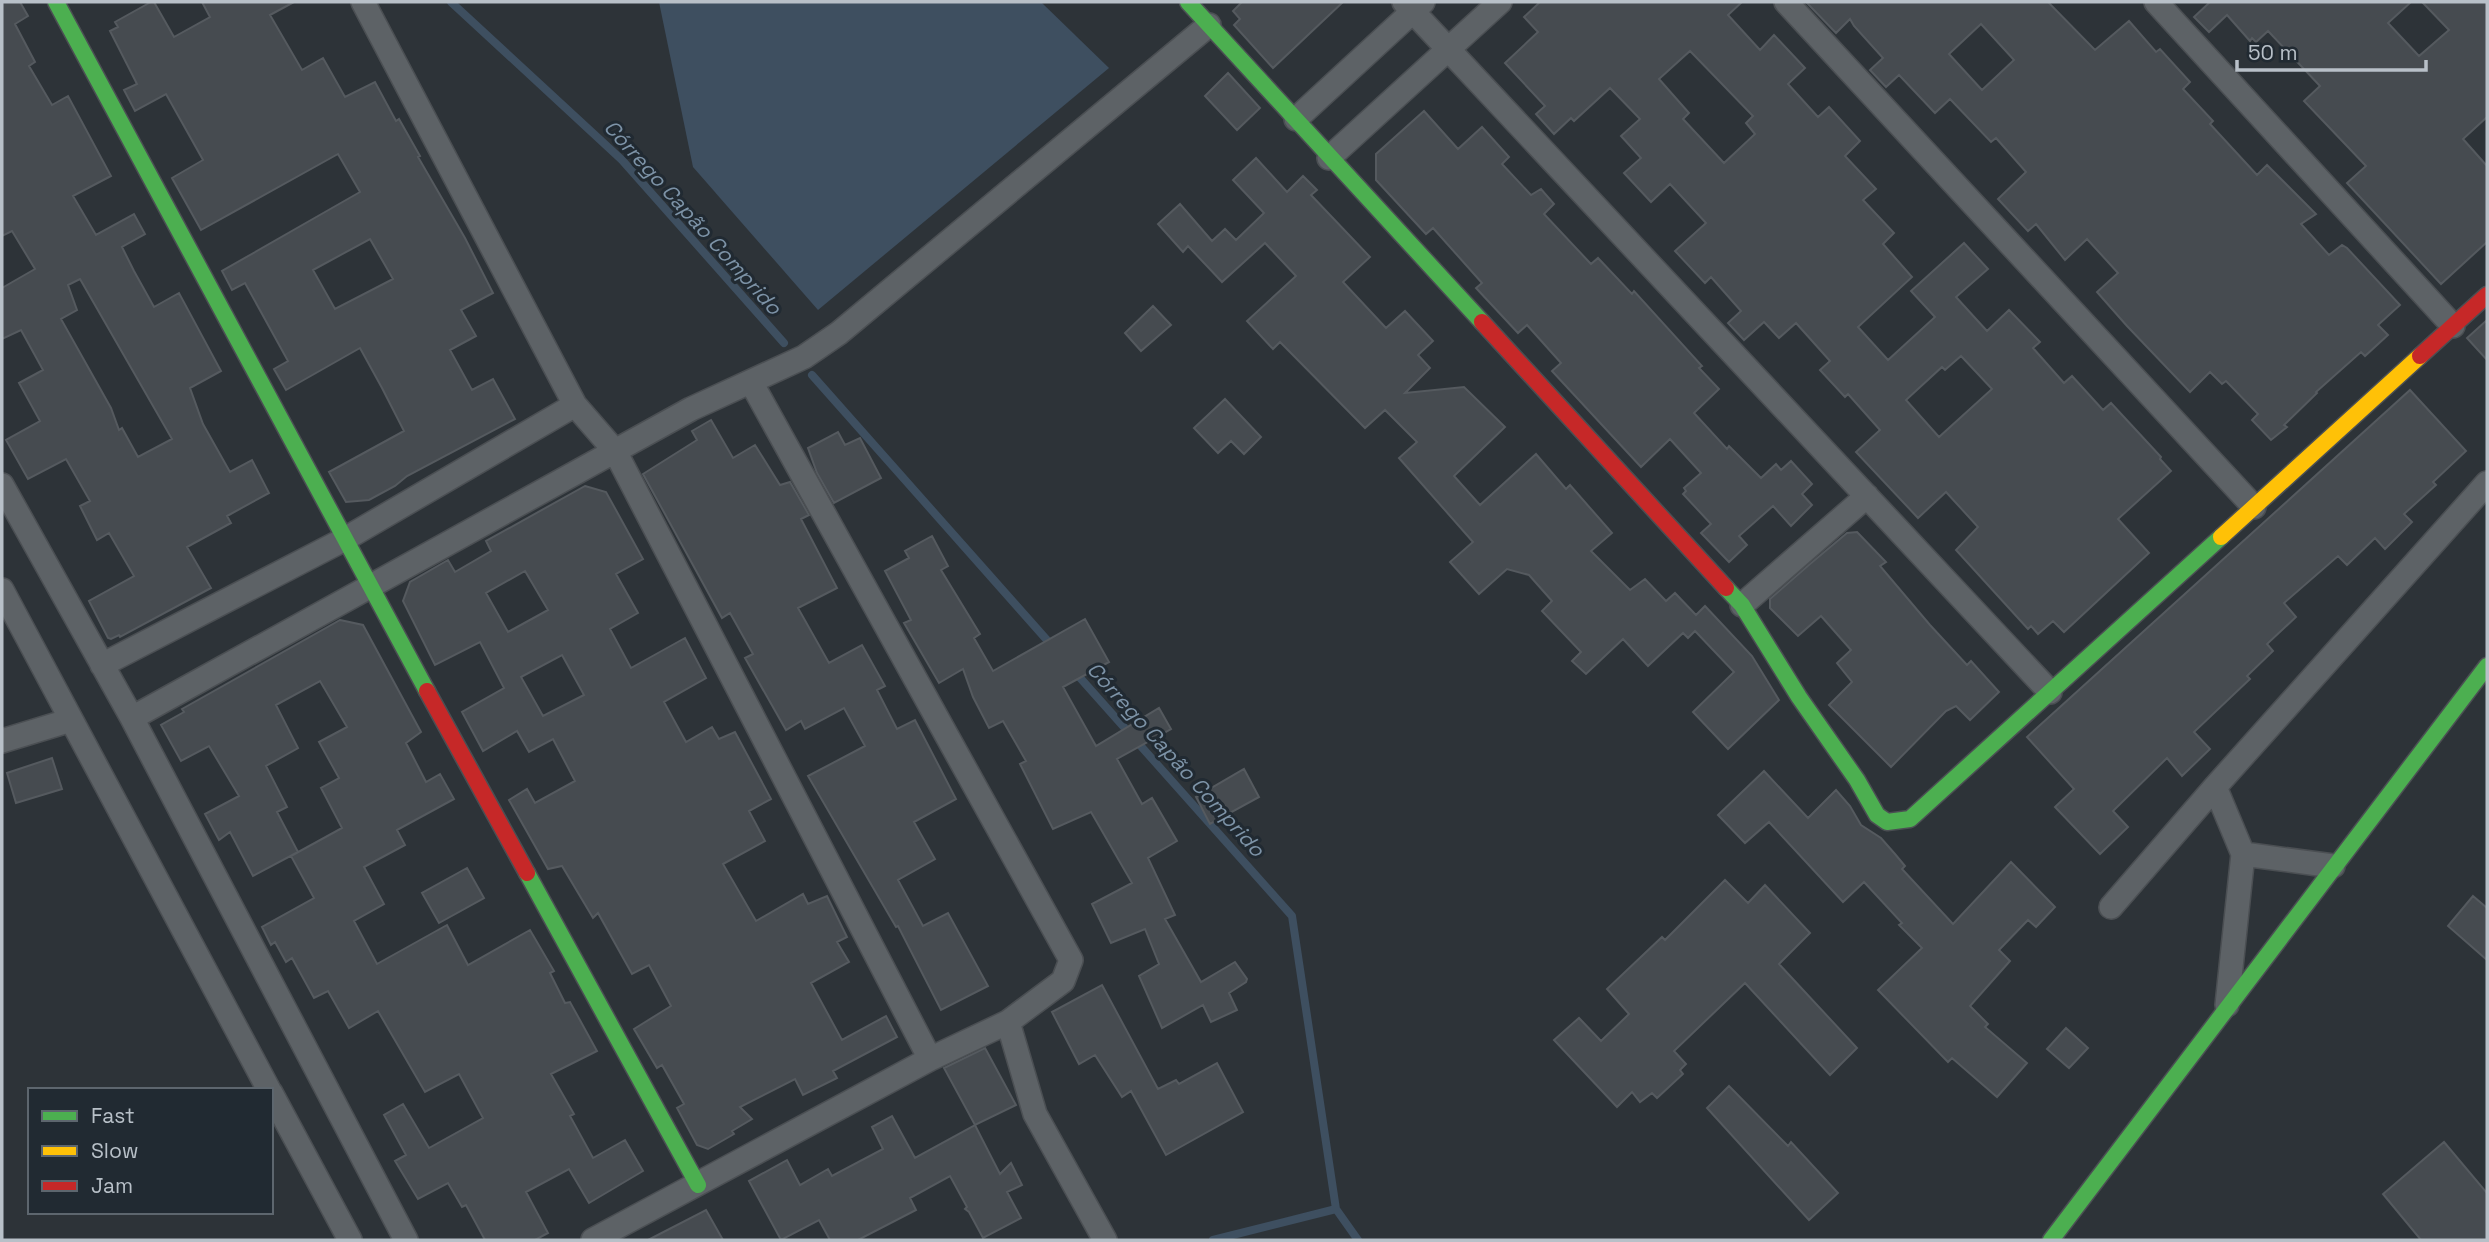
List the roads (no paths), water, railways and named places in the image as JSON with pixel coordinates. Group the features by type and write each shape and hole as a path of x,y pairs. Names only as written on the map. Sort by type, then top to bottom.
{"street":[{"path":"56,2 370,586 698,1185"},
{"path":"363,2 575,405 615,451 930,1059"},
{"path":"1188,2 1742,605 1799,697 1857,780 1877,815 1887,822 1910,819 2487,295"},
{"path":"1329,158 1500,2"},
{"path":"1786,2 2254,507"},
{"path":"2155,2 2453,326"},
{"path":"1296,119 1413,5 1448,50 2050,692"},
{"path":"132,718 691,409 804,357 839,333 1209,25"},
{"path":"593,1240 930,1059 1008,1022 1063,981 1071,960 751,382"},
{"path":"102,665 345,539 575,405"},
{"path":"2110,907 2487,483"},
{"path":"2,485 132,718 406,1240"},
{"path":"1742,605 1867,496"},
{"path":"2,590 268,1088"},
{"path":"2051,1240 2487,666"},
{"path":"2,741 71,720"},
{"path":"2215,787 2243,854 2227,1005"},
{"path":"2243,854 2333,866"},
{"path":"1008,1022 1035,1114 1105,1240"},
{"path":"273,1098 350,1240"}],"water":[{"path":"659,2 1041,2 1109,68 818,310 693,167"}],"waterway":[{"name":"Córrego Capão Comprido","path":"451,2 622,160 784,343"},
{"name":"Córrego Capão Comprido","path":"812,375 1054,648"},
{"name":"Córrego Capão Comprido","path":"1074,671 1292,916 1336,1209 1358,1240"},
{"path":"1213,1240 1336,1209"}]}
